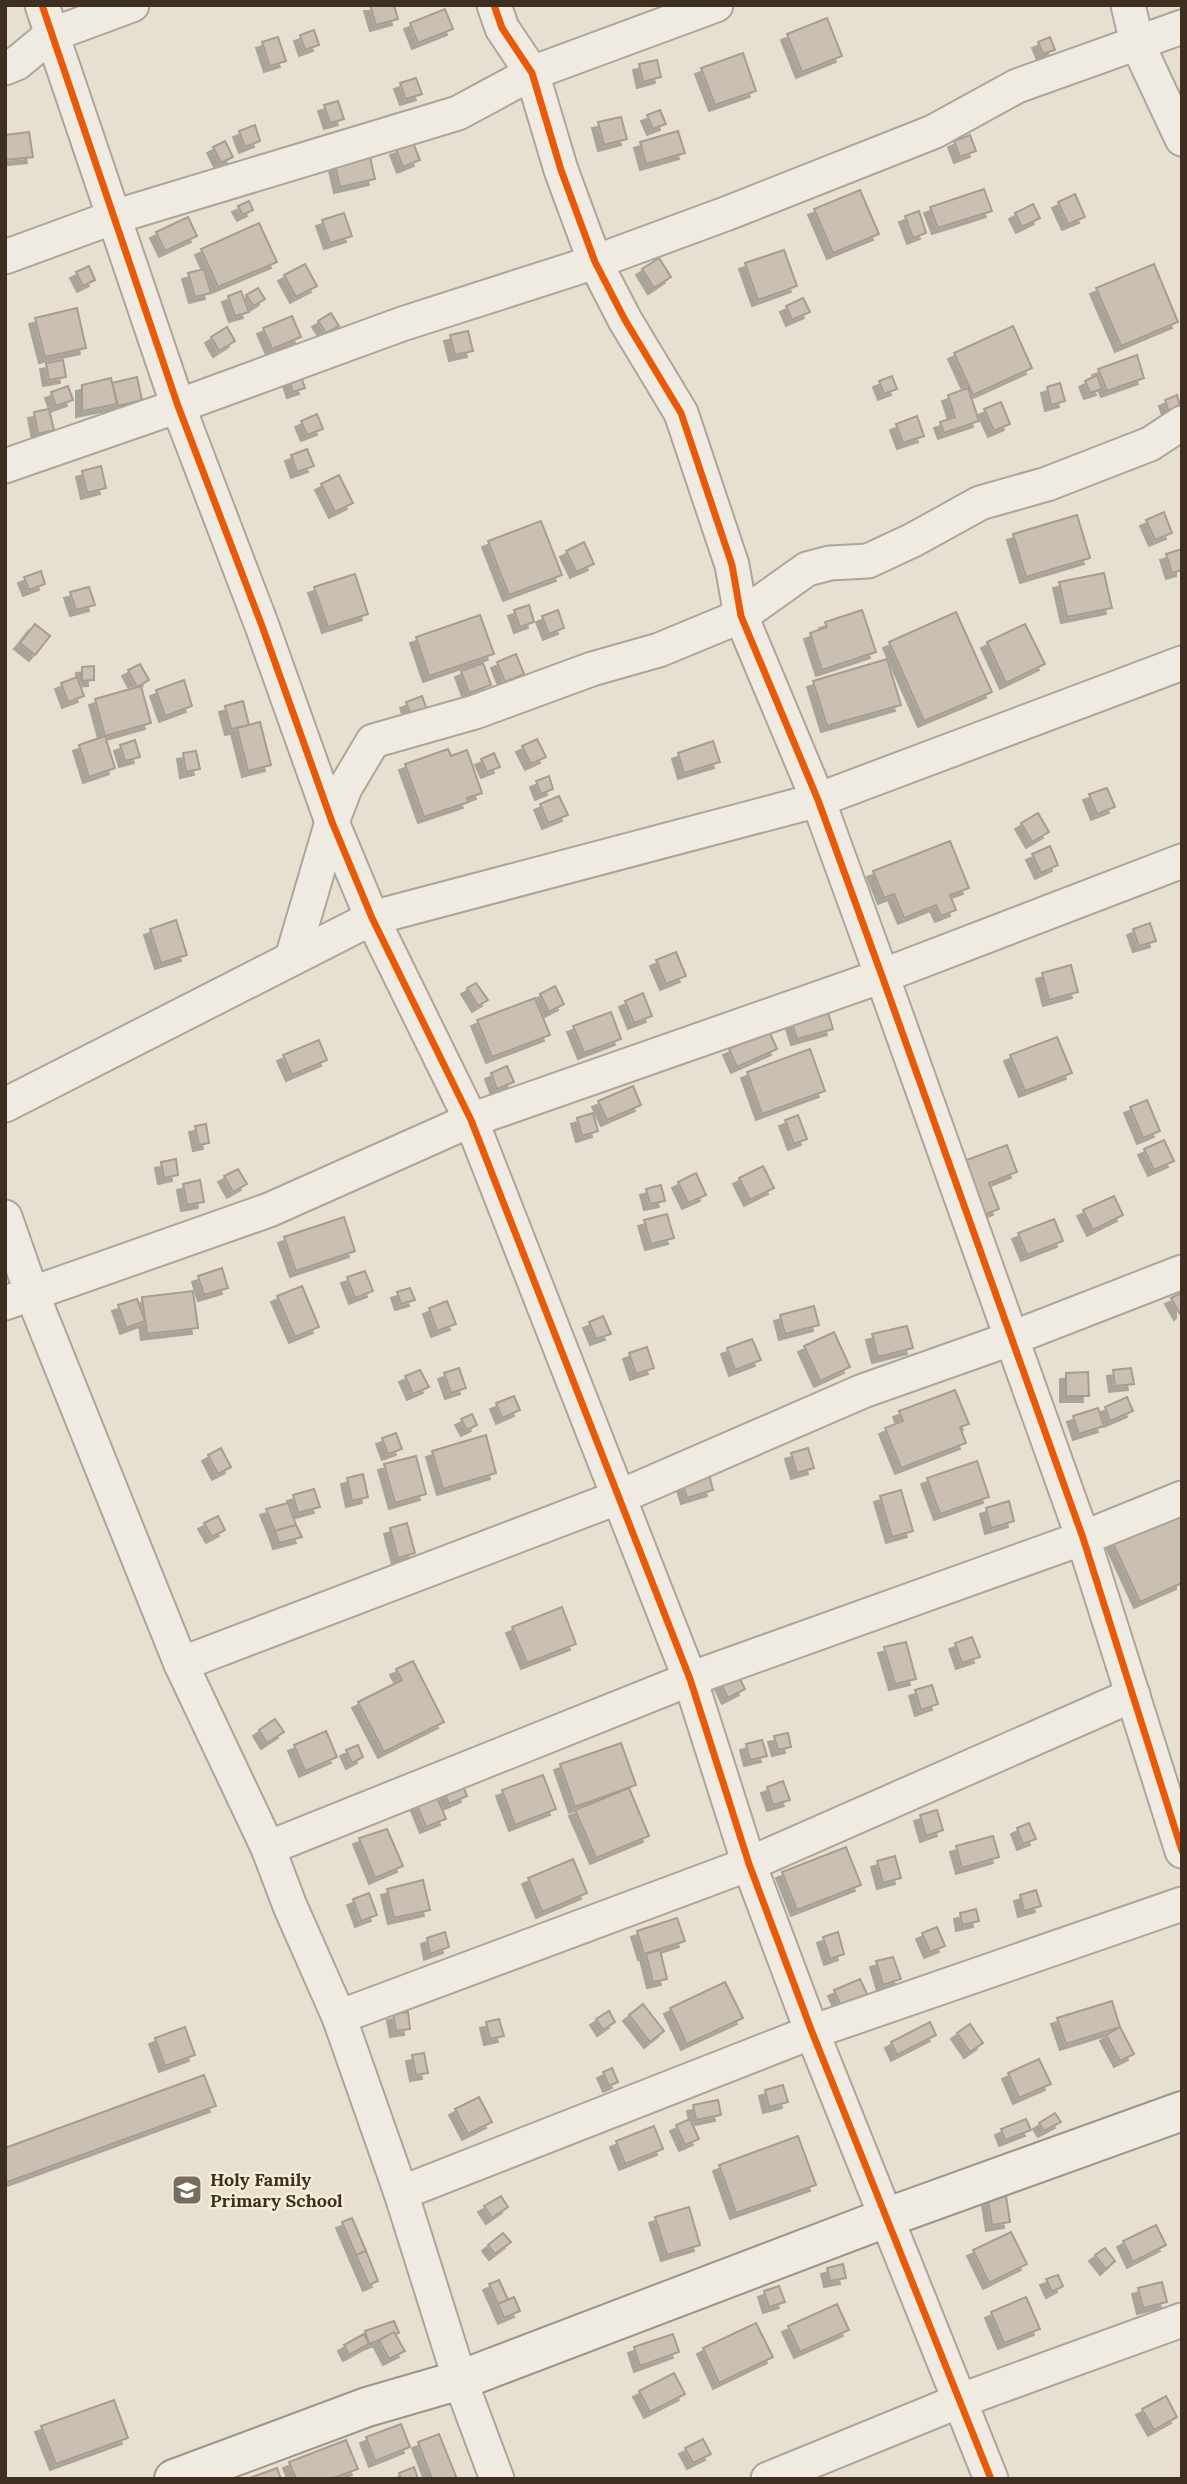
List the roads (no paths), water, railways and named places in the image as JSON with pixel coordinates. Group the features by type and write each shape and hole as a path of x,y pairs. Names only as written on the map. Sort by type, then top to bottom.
{"street":[{"path":"5,68 17,63 46,20 132,5"},
{"path":"494,5 502,28 532,73 561,170 595,262 625,320 681,413 732,565 741,616 818,800 1083,1538 1182,1851"},
{"path":"5,257 114,218 458,113 532,73 716,5"},
{"path":"1128,5 1137,43 1182,139"},
{"path":"46,20 178,406 262,626 332,822 372,918 471,1119 690,1679 749,1864 811,2032 991,2479"},
{"path":"5,466 402,324 595,262 728,213 933,132 1017,86 1182,27"},
{"path":"292,958 332,822 345,788 373,741 475,712 592,669 659,650 741,616 807,569 830,563 867,561 913,540 980,503 1047,484 1150,444 1182,423"},
{"path":"5,1105 372,918 818,800 1182,663"},
{"path":"18,1298 269,1210 471,1119 882,976 1182,861"},
{"path":"5,1217 18,1298 181,1664 268,1848 290,1906 339,2017 401,2193 460,2380 498,2479"},
{"path":"181,1664 619,1497 863,1391 1010,1339 1182,1272"},
{"path":"268,1848 690,1679 1083,1538 1182,1498"},
{"path":"339,2017 749,1864 1133,1695"},
{"path":"401,2193 811,2032 1182,1904"},
{"path":"174,2479 367,2407 460,2380 887,2217 1182,2111"},
{"path":"768,2479 959,2401 1182,2320"}],"place":[{"name":"Holy Family Primary School","path":"187,2190"}]}
